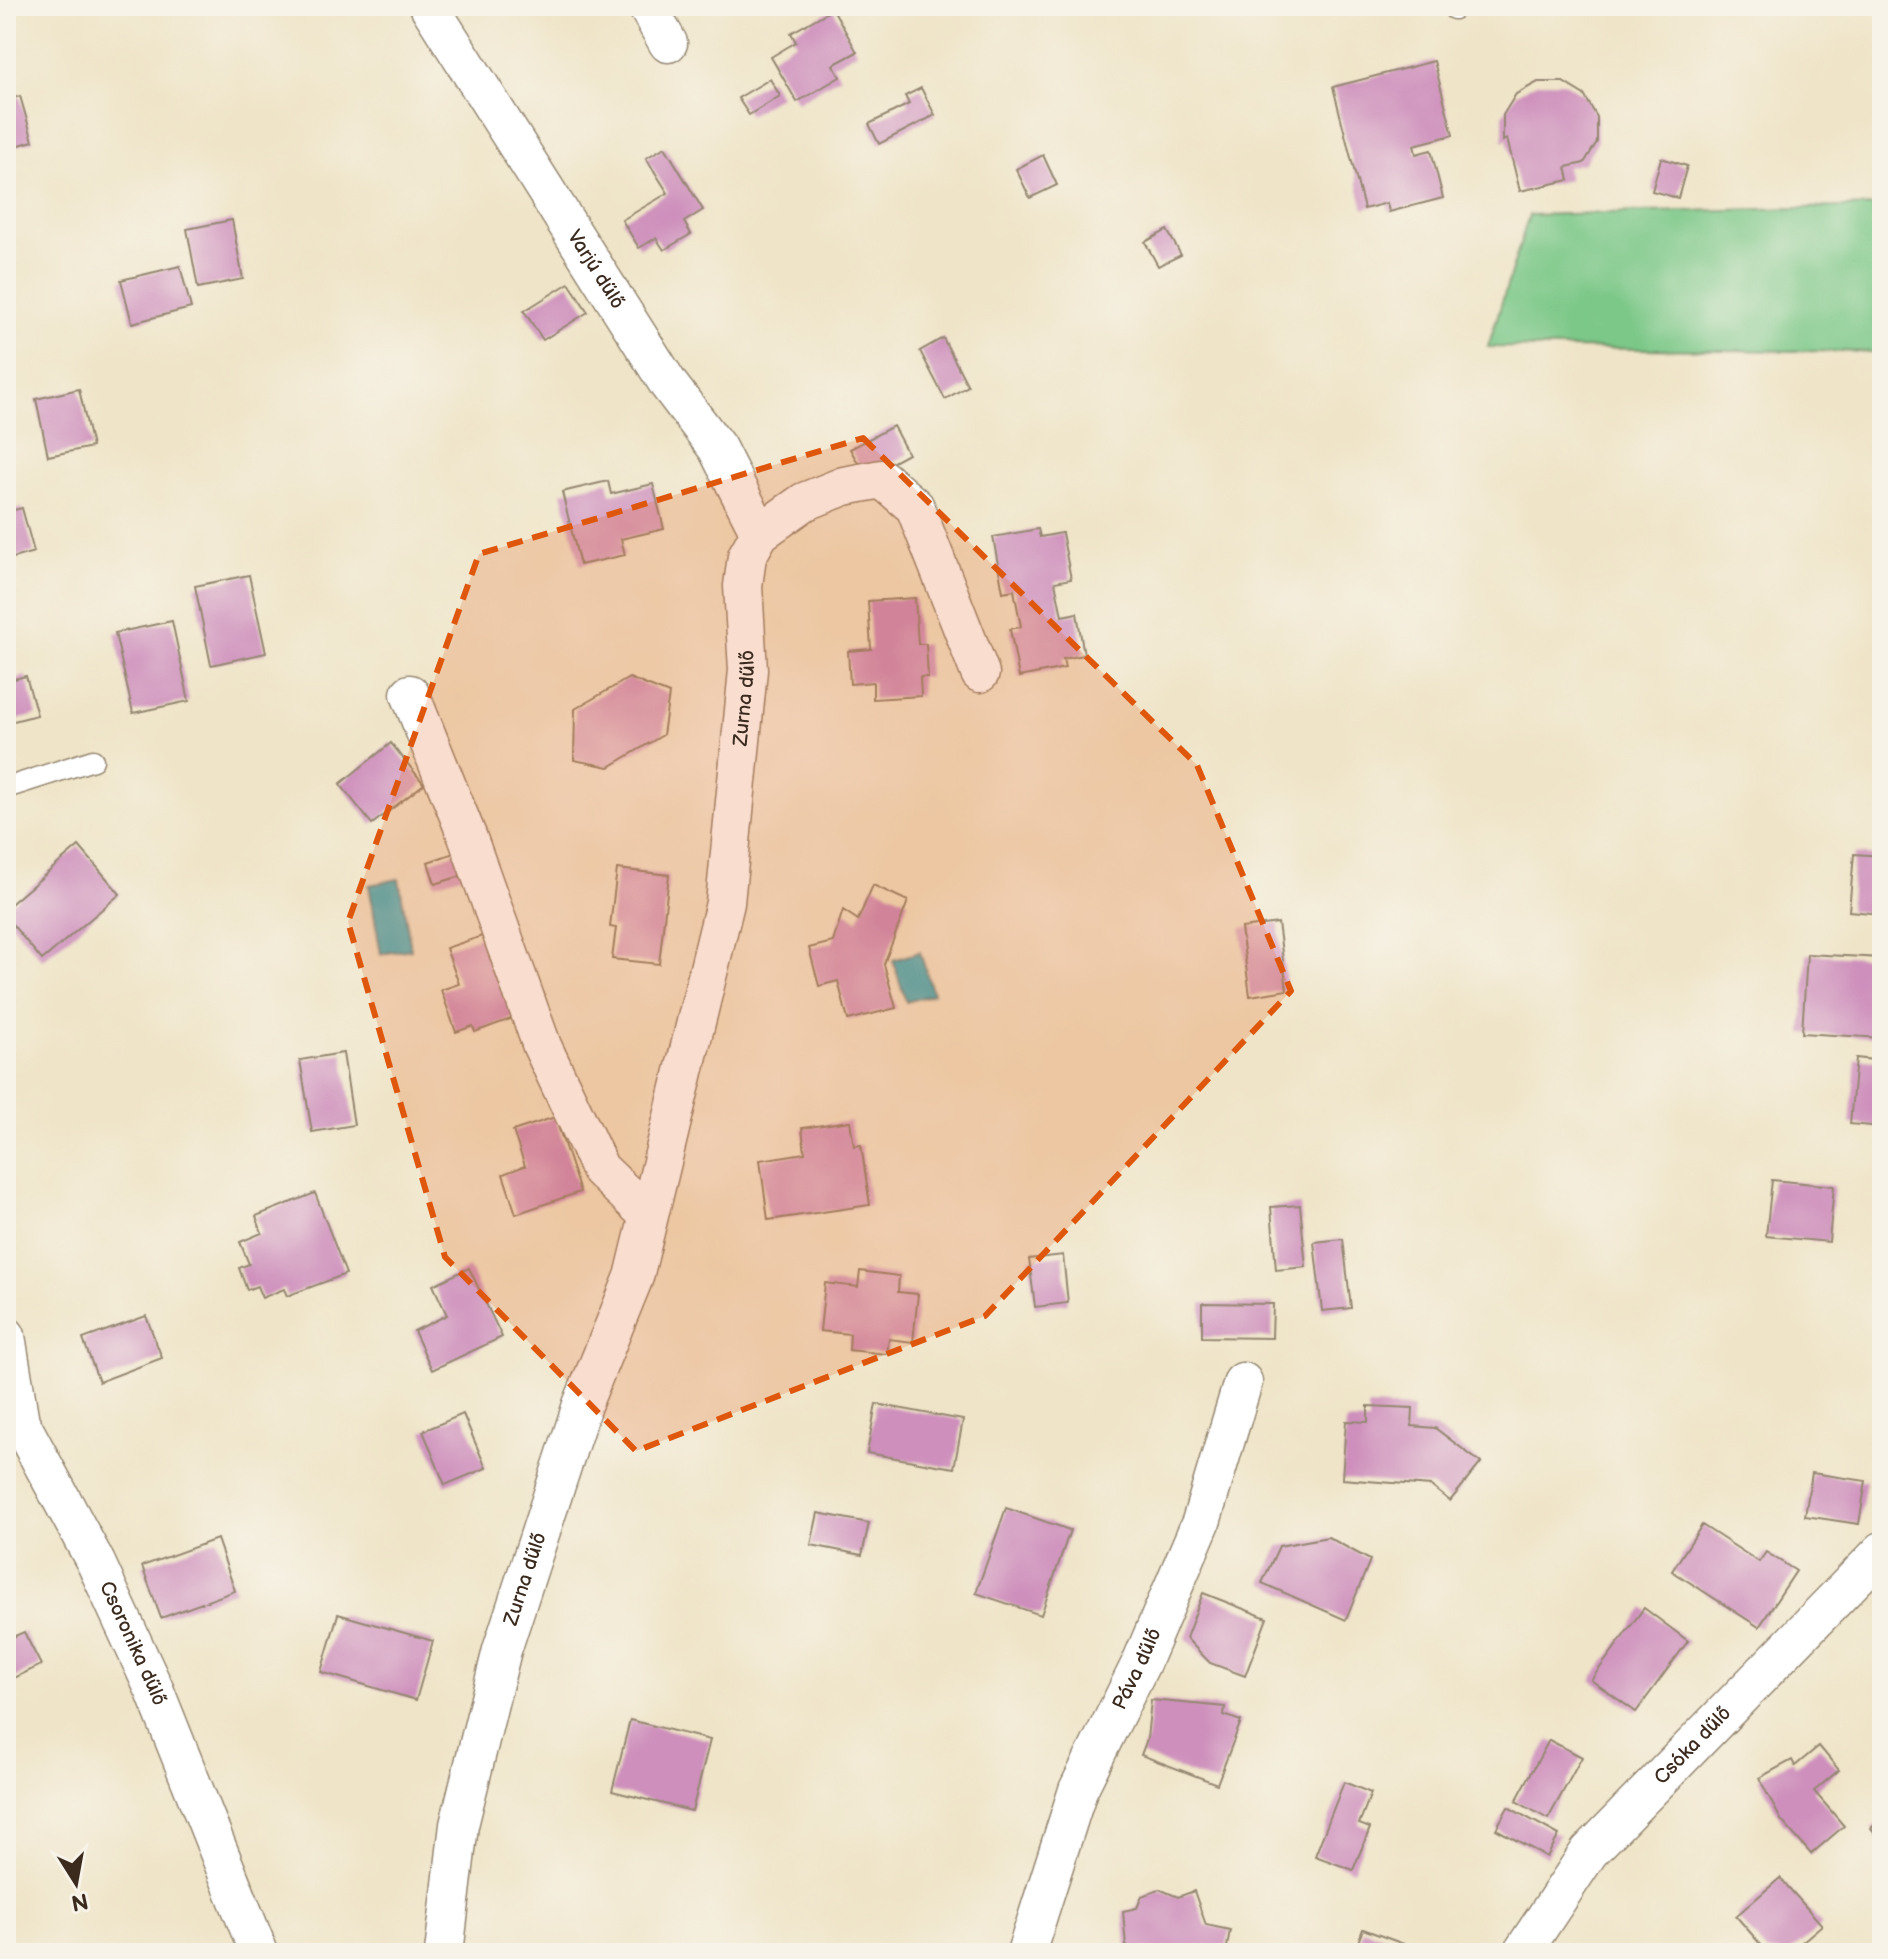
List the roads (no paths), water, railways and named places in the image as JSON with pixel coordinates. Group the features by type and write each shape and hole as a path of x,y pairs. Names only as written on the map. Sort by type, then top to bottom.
{"street":[{"name":"Varjú dűlő","path":"429,6 669,385 717,448 760,533"},
{"path":"647,6 668,43"},
{"path":"760,533 804,502 844,486 882,479 915,507 980,673"},
{"name":"Zurna dűlő","path":"444,1953 459,1825 502,1650 582,1405 634,1277 725,903 748,670 743,586 747,556 760,533"},
{"path":"410,694 467,836 542,1046 600,1169 648,1215"},
{"name":"Csoronika dűlő","path":"6,1336 20,1422 96,1563 154,1689 259,1953"},
{"name":"Páva dűlő","path":"1026,1953 1078,1790 1141,1663 1201,1522 1243,1382"},
{"name":"Csóka dűlő","path":"1522,1953 1589,1852 1882,1551"}],"lane":[{"path":"6,788 93,760"}],"water":[{"path":"399,879 411,949 381,954 369,885"},
{"path":"920,952 933,994 906,1002 893,960"}]}
